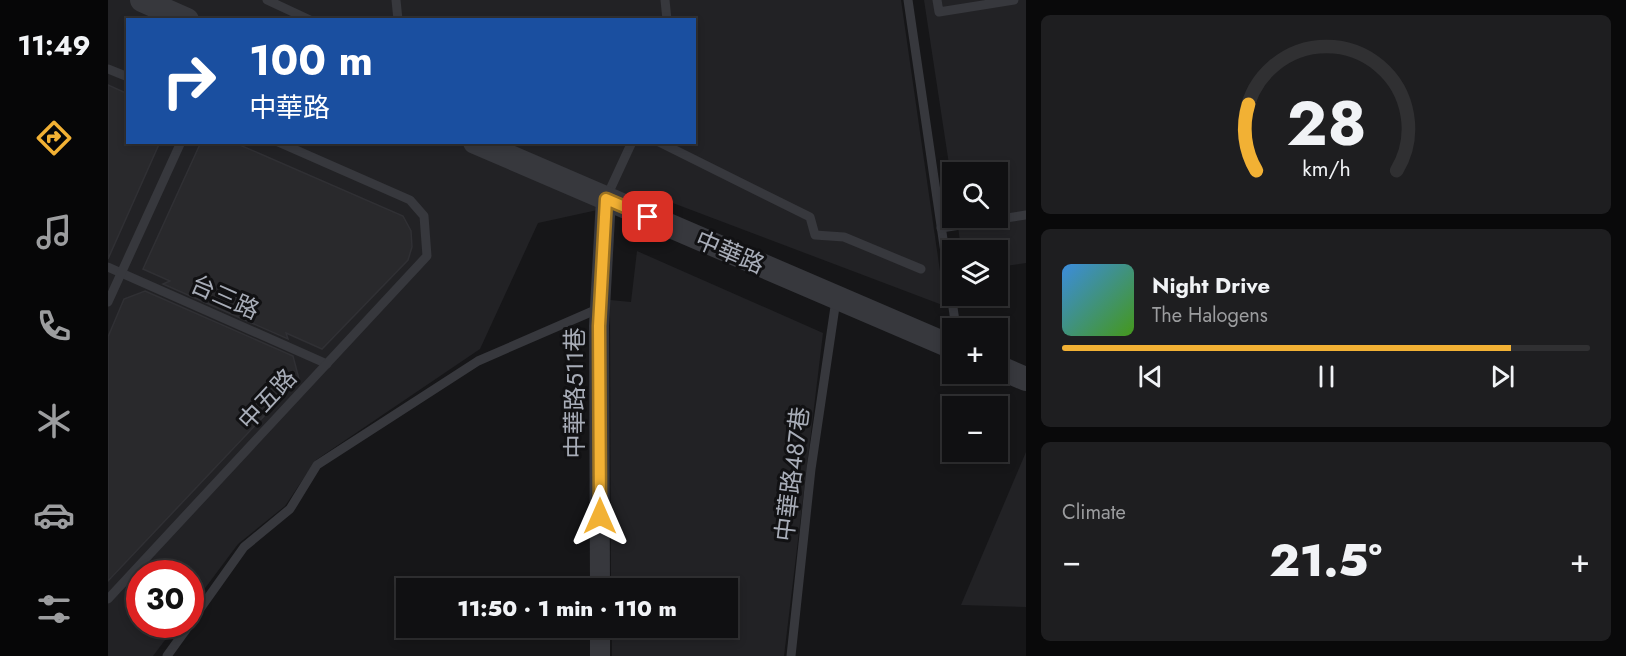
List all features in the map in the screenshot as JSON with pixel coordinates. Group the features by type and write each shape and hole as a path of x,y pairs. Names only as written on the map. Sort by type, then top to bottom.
{"street":[{"path":"142,0 182,18"},
{"name":"中華路","path":"480,144 942,343"},
{"name":"中華路511巷","path":"600,578 599,326 606,199"},
{"path":"1008,371 1026,379"},
{"path":"600,638 600,656"}],"lane":[{"path":"267,0 306,18"},
{"path":"396,0 398,18"},
{"path":"665,0 667,18"},
{"path":"908,0 954,318"},
{"path":"937,0 939,12 1014,0"},
{"path":"108,69 126,76"},
{"path":"108,302 180,144"},
{"name":"中五路","path":"108,599 427,256 423,216 410,200 283,144"},
{"path":"606,199 631,144"},
{"path":"662,144 810,217 814,235 844,237 921,268"},
{"path":"941,228 1026,215"},
{"name":"台三路","path":"108,267 327,364"},
{"name":"中華路487巷","path":"791,656 811,469 836,297"},
{"path":"204,604 244,547 290,509 317,465 478,361 600,308"},
{"path":"167,656 180,638"}],"shaded area":[{"path":"108,0 901,0 942,285 942,305 657,197 538,223 480,349 316,460 285,506 238,544 204,590 204,560 126,560 126,638 166,638 153,656 108,656"},
{"path":"924,0 1026,0 1026,263 1008,266 1008,240 960,240 958,228 1008,228 1008,162 949,162"},
{"path":"637,251 823,333 784,656 612,656 612,638 738,638 738,578 611,578 610,300 631,302"},
{"path":"1026,452 1026,607 961,605"}],"building":[{"path":"108,85 126,93 126,144 159,144 108,259"},
{"path":"200,144 238,144 403,216 411,231 412,247 408,260 322,349 286,333 288,339 163,284 170,281 143,269"},
{"path":"145,291 293,356 299,379 108,581 108,337 124,299"}],"route":[{"path":"600,516 599,326 606,199 648,217"}]}
